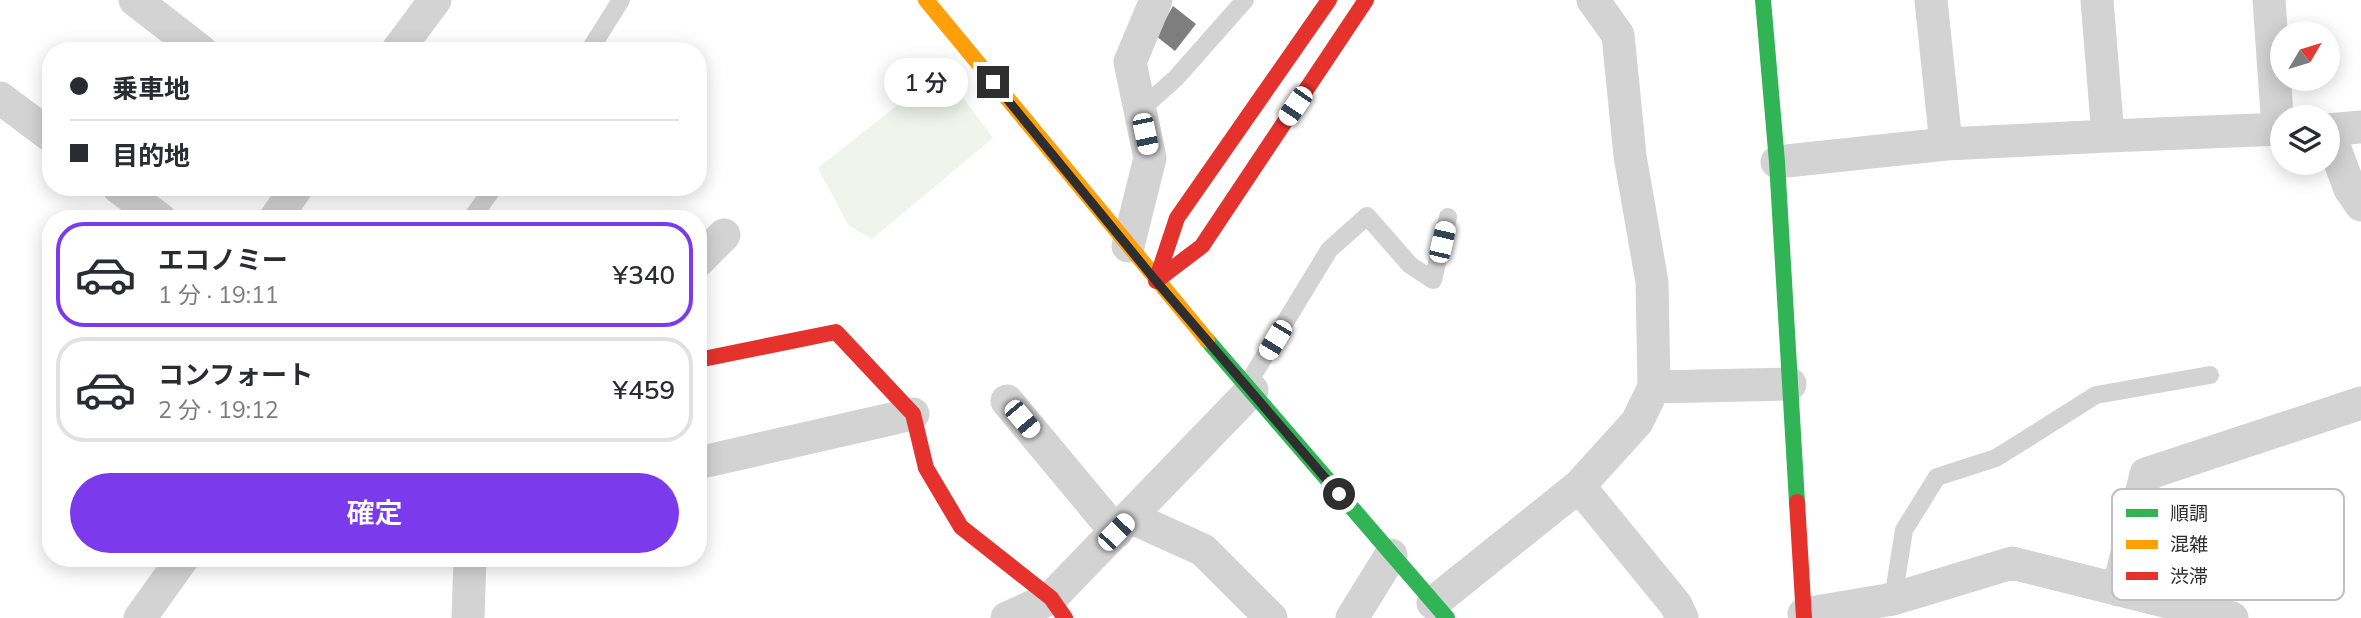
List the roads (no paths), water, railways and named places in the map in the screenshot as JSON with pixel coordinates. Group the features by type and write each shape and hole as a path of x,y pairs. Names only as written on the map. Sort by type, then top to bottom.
{"main road":[{"path":"926,0 1156,281 1440,610"},
{"path":"1156,281 1177,218 1329,0"},
{"path":"1156,281 1202,246 1366,0"},
{"path":"1763,0 1777,162 1804,616"},
{"path":"707,358 836,332 913,414 926,468 961,527 1058,608"}],"street":[{"path":"135,0 189,42"},
{"path":"1128,246 1150,158 1130,62 1156,0"},
{"path":"1440,610 1579,486 1637,422 1654,387 1652,282 1630,156 1618,35 1593,0"},
{"path":"1931,0 1946,144"},
{"path":"2097,0 2108,136"},
{"path":"2269,0 2278,105"},
{"path":"402,42 422,4"},
{"path":"0,98 42,129"},
{"path":"2361,127 2328,130 2350,189 2361,205"},
{"path":"1777,162 1946,144 2270,130"},
{"path":"130,196 148,210"},
{"path":"707,252 724,235"},
{"path":"1654,387 1790,384"},
{"path":"1007,618 1058,608 1123,524 1249,388"},
{"path":"1007,401 1123,524 1203,550 1271,618"},
{"path":"2142,489 2146,474 2361,403"},
{"path":"707,461 913,414"},
{"path":"1579,486 1676,605 1682,618"},
{"path":"1352,618 1391,555"},
{"path":"1804,616 1893,598 2012,563 2112,588"},
{"path":"140,618 177,567"},
{"path":"468,618 470,567"},
{"path":"2159,600 2232,618"}],"lane":[{"path":"595,42 621,0"},
{"path":"1140,110 1176,78 1245,0"},
{"path":"1249,388 1329,250 1367,216 1410,265 1433,280 1448,217"},
{"path":"1893,598 1904,530 1937,477 1996,458 2096,395 2210,375"}]}
